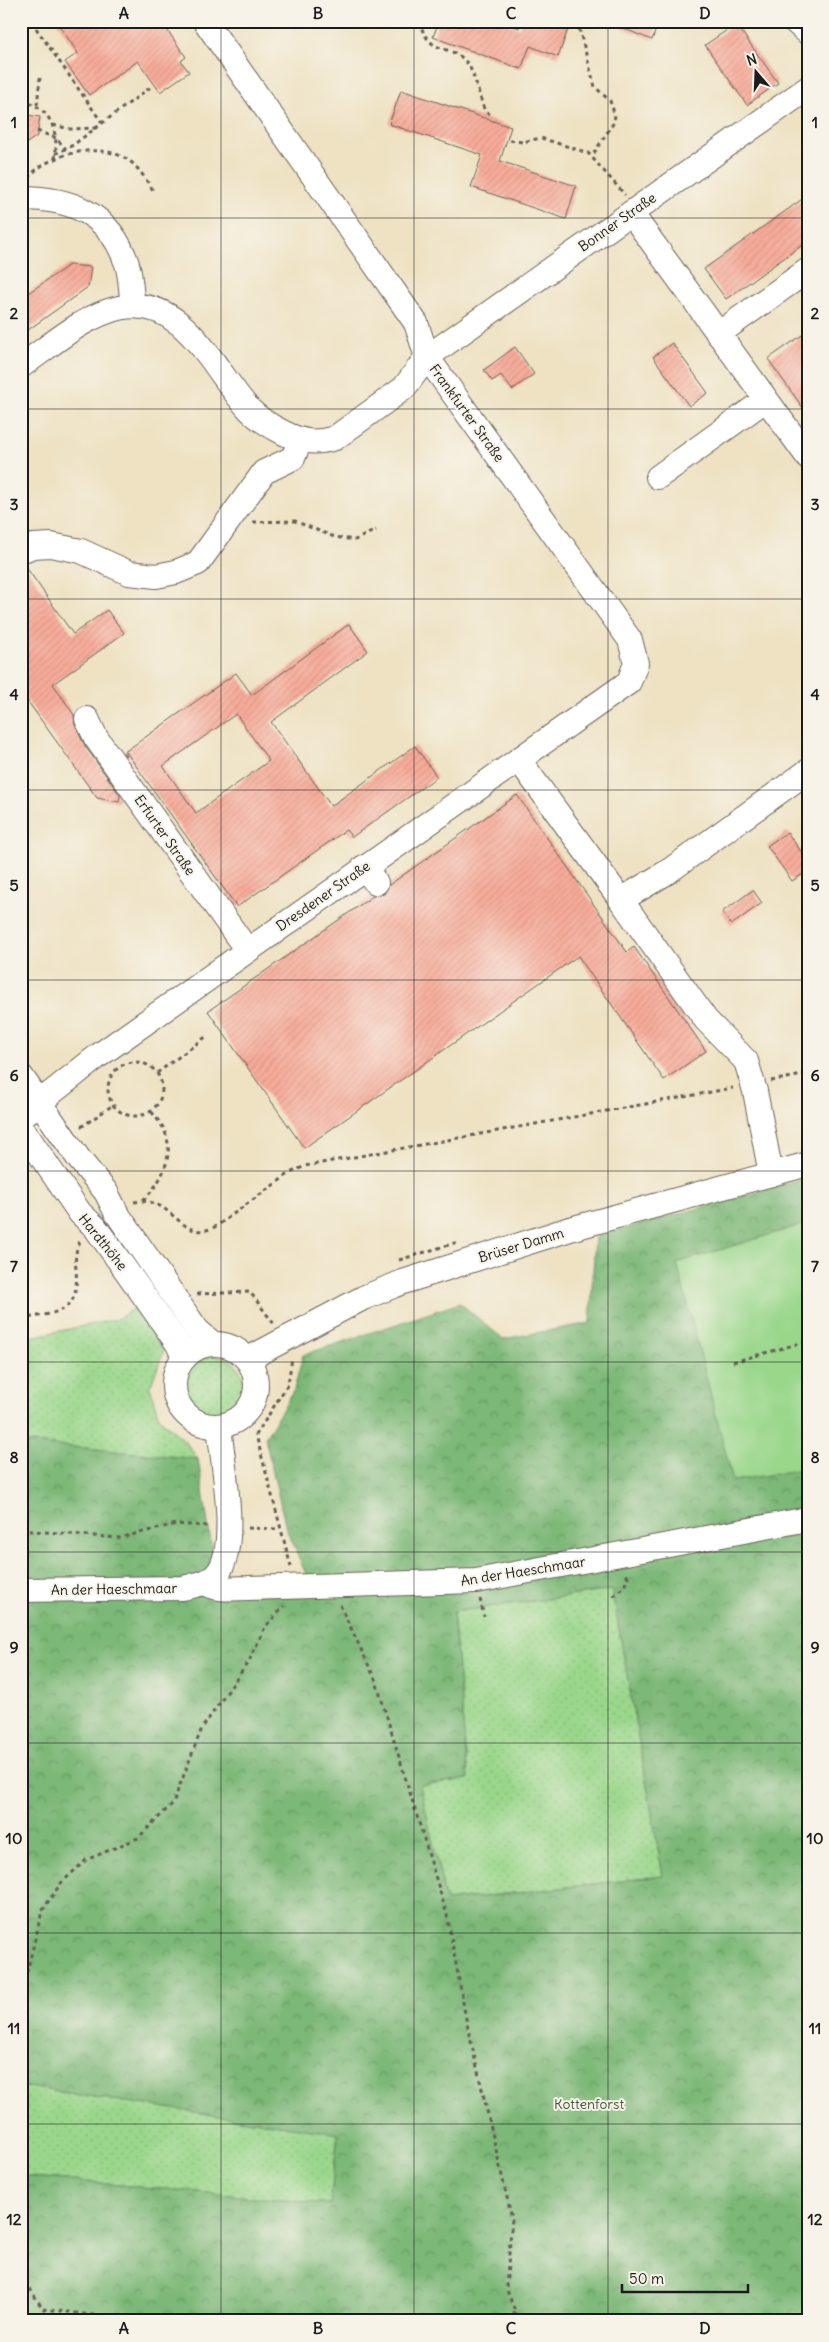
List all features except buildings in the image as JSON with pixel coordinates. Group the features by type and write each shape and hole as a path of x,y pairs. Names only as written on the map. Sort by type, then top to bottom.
{"street":[{"name":"Frankfurter Straße","path":"205,21 416,323 428,357 630,640 636,663 629,682"},
{"path":"794,21 808,33"},
{"name":"Bonner Straße","path":"300,441 324,441 335,438 404,388 428,357 808,88"},
{"path":"24,190 42,198 67,202 88,211 102,223 117,243 127,264 133,306"},
{"path":"634,211 718,334 807,455"},
{"path":"718,334 808,270"},
{"path":"21,366 96,315 121,307 133,306 165,314 180,323 192,334 251,411 270,426 300,441 293,458 264,472 198,563 176,572 156,576 129,573 82,551 52,545 33,546 21,551"},
{"path":"658,477 765,400"},
{"name":"Dresdener Straße","path":"21,1117 98,1056 247,950 370,875 519,760 629,682"},
{"name":"Erfurter Straße","path":"87,719 96,738 247,950"},
{"path":"519,760 706,1020 746,1061 754,1084 771,1174"},
{"path":"621,900 669,871 808,771"},
{"name":"Hardthöhe","path":"21,1076 41,1102 79,1159 106,1192 116,1212 174,1298 197,1330 212,1343"},
{"name":"Hardthöhe","path":"21,1127 80,1213 96,1227 178,1344 184,1358"},
{"name":"Brüser Damm","path":"248,1359 363,1298 403,1282 570,1230 808,1164"},
{"path":"96,1227 116,1212"},
{"path":"155,1311 174,1298"},
{"path":"212,1343 226,1344 238,1350 248,1359 255,1372 257,1387 254,1401 245,1414 233,1422 219,1426 206,1425 195,1421 178,1404 174,1392 177,1368 184,1358 196,1348 212,1343"},
{"path":"206,1582 216,1575 225,1560 229,1528 219,1426"},
{"name":"An der Haeschmaar","path":"21,1590 183,1588 206,1582 211,1586 218,1587 476,1582 808,1518"}],"path":[{"path":"419,21 423,35 429,42 449,51 468,64 485,112 491,115"},
{"path":"577,21 595,87 604,98 610,101 615,115 614,122 592,156"},
{"path":"36,28 103,124"},
{"path":"37,105 40,78"},
{"path":"56,154 103,124 152,86"},
{"path":"21,101 37,105 52,124 56,138 55,160"},
{"path":"52,124 70,129 97,128"},
{"path":"37,131 56,138 66,149"},
{"path":"510,140 522,142 541,138 592,156 634,211"},
{"path":"24,190 40,167 55,160 73,153 109,152 125,158 136,167 153,190"},
{"path":"230,518 243,525 258,521 295,521 334,537 355,540 376,530"},
{"path":"157,1073 207,1036"},
{"path":"131,1063 147,1065 157,1073 161,1084 161,1096 151,1111 134,1116 121,1112 111,1101 109,1083 116,1070 131,1063"},
{"path":"116,1212 133,1202 143,1200 158,1204 190,1228 206,1231 218,1225 290,1173 305,1166 808,1074"},
{"path":"143,1200 153,1189 162,1174 168,1151 164,1129 151,1111"},
{"path":"21,1319 53,1312 69,1305 74,1300 77,1287 76,1248 84,1236 96,1227"},
{"path":"174,1298 184,1295 250,1292 274,1325"},
{"path":"734,1362 808,1341"},
{"path":"21,1530 119,1538 176,1524 280,1529 293,1572 305,1583 316,1586 376,1681 447,1915 467,2024 512,2219 506,2288 518,2321"},
{"path":"613,1596 624,1587 628,1578 615,1555"},
{"path":"21,1996 42,1910 61,1883 86,1860 138,1838 173,1803 202,1728 249,1661 265,1627 316,1586"},
{"path":"21,2275 44,2309 142,2321"},
{"path":"509,2321 515,2312"}],"green space":[{"name":"Kottenforst","path":"808,1178 808,1223 677,1263 733,1481 808,1468 808,2321 115,2321 50,2314 52,2321 21,2321 21,2176 330,2204 338,2134 21,2086 21,1442 198,1459 218,1588 312,1588 286,1528 265,1438 294,1390 303,1355 460,1303 503,1339 590,1323 595,1237","holes":["612,1590 663,1876 446,1901 420,1785 468,1779 453,1612"]},
{"path":"808,1223 808,1468 733,1481 677,1263"},
{"path":"136,1307 164,1351 150,1387 159,1418 185,1441 198,1459 21,1442 21,1339 117,1319"},
{"path":"208,1356 220,1356 236,1364 242,1374 244,1386 242,1398 236,1408 220,1416 208,1416 192,1408 184,1392 184,1380 192,1364"},
{"path":"612,1590 663,1876 445,1901 420,1785 468,1779 453,1612"},
{"path":"21,2086 338,2133 330,2204 21,2176"}]}
